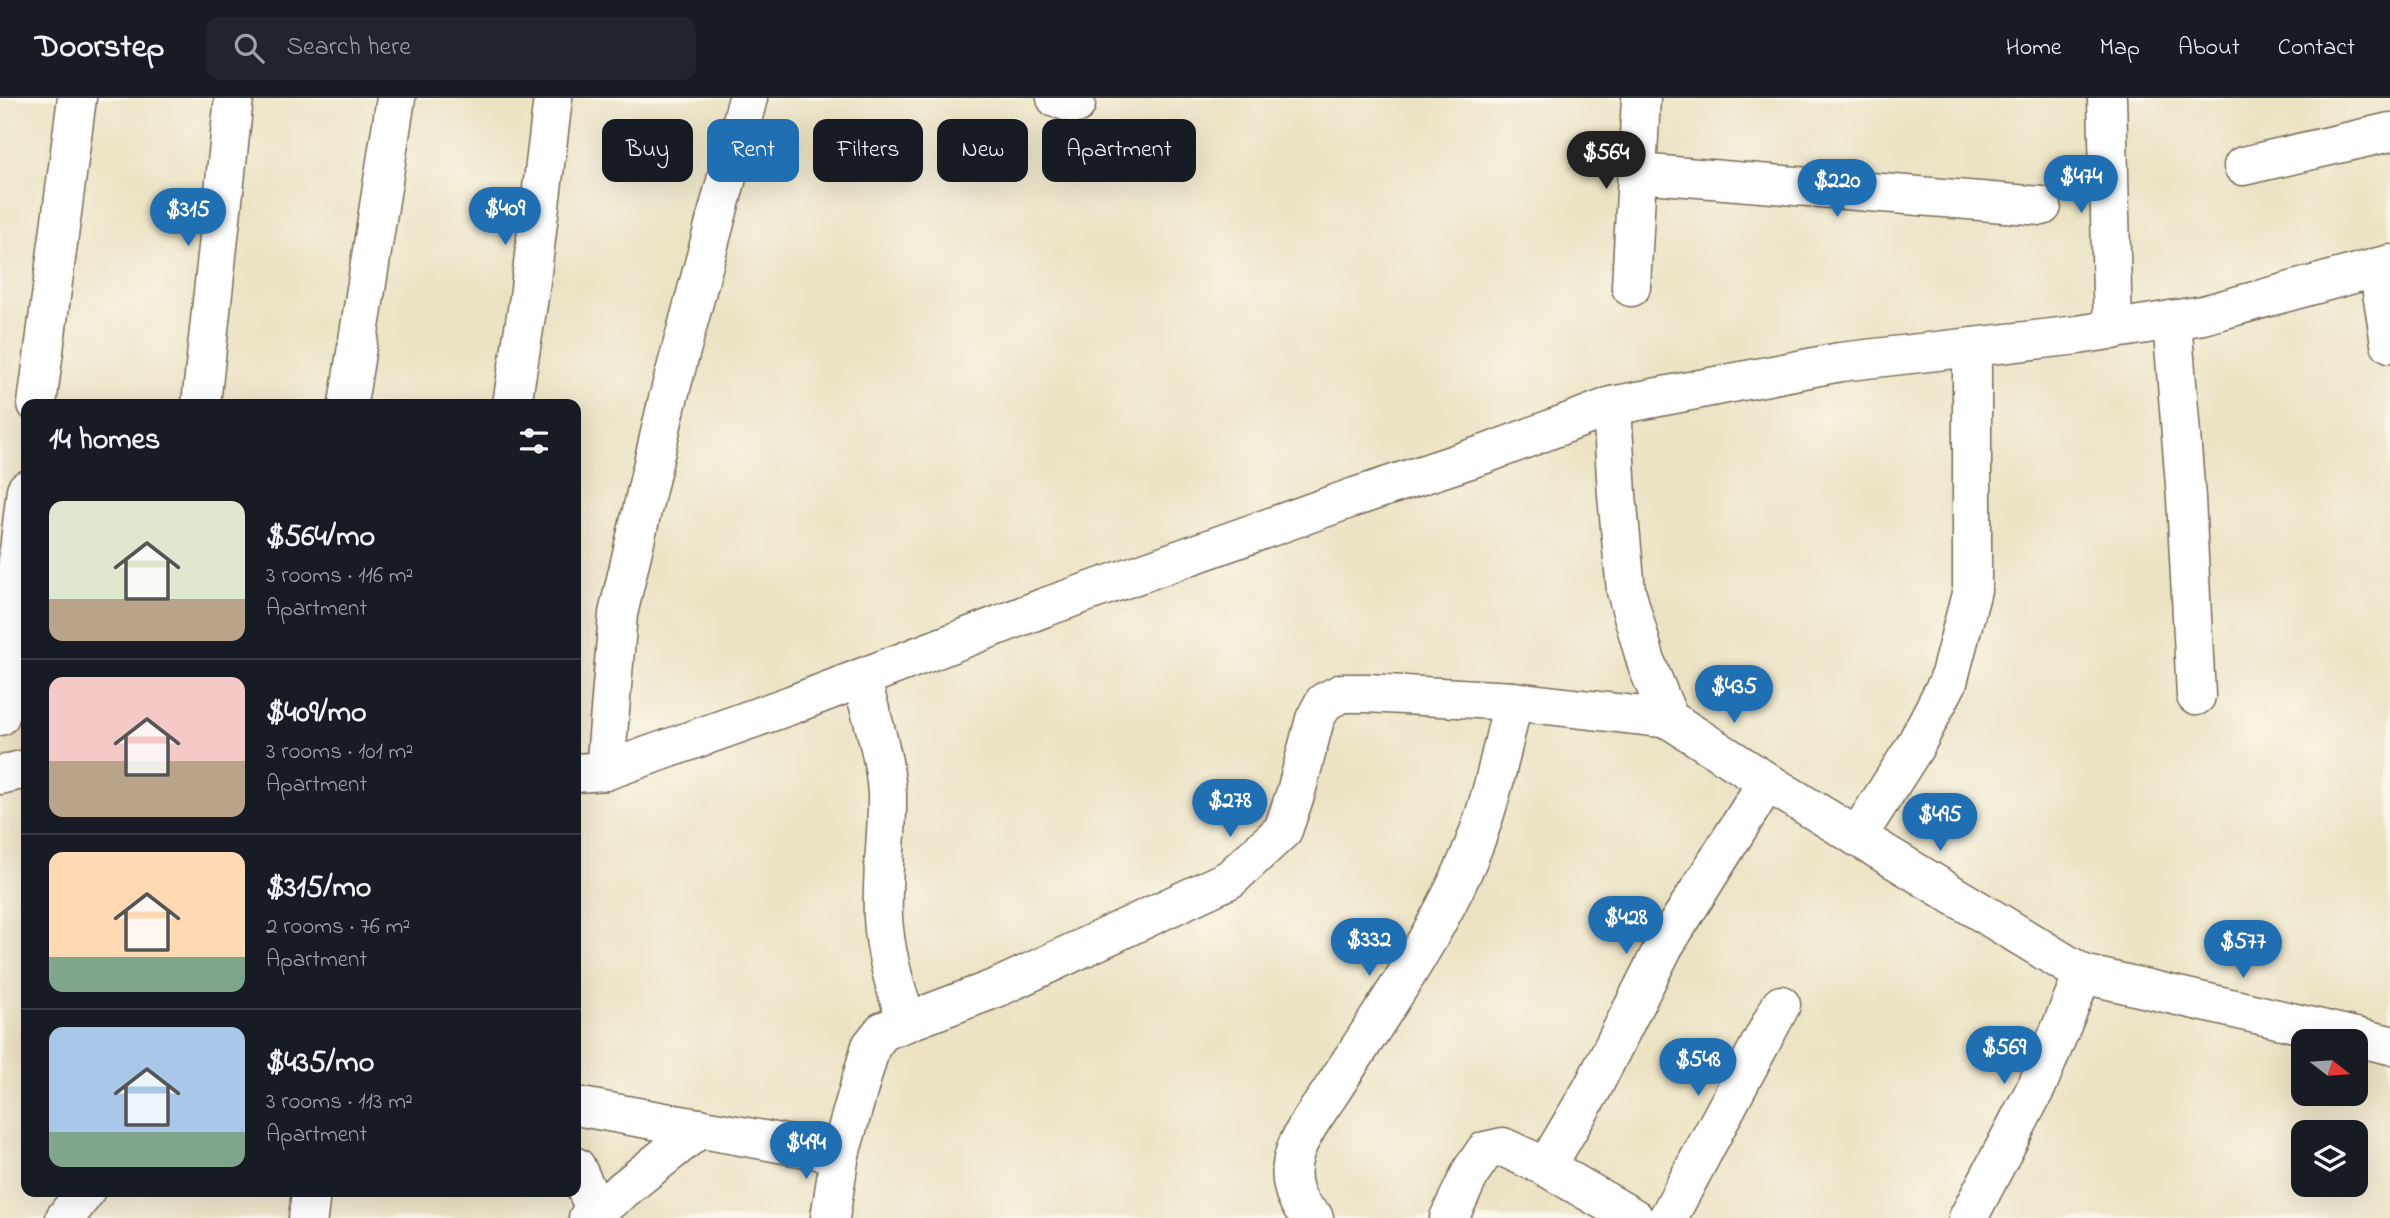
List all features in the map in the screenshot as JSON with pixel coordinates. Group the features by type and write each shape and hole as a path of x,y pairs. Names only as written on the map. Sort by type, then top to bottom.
{"street":[{"path":"38,399 77,98"},
{"path":"202,399 234,98"},
{"path":"349,399 396,98"},
{"path":"513,399 529,297 553,98"},
{"path":"748,98 667,403 618,614 591,772 861,678 1043,608 1355,497 1488,453 1612,406 1840,362 2113,330 2203,315 2384,266 2390,343"},
{"path":"1631,287 1641,98"},
{"path":"2107,98 2113,330"},
{"path":"2243,166 2390,132"},
{"path":"1637,173 2042,206"},
{"path":"2172,320 2186,498 2196,696"},
{"path":"1857,837 1914,748 1948,682 1972,590 1972,347"},
{"path":"1612,406 1626,591 1647,665 1669,719"},
{"path":"0,716 21,533"},
{"path":"861,678 887,791 883,916 892,977 907,1022"},
{"path":"830,1218 840,1154 871,1046 883,1031 999,987 1230,879 1283,830 1315,719 1324,702 1342,693 1513,701 1669,719 1767,782 2083,974 2390,1045"},
{"path":"1314,1218 1302,1210 1294,1191 1292,1168 1296,1150 1405,976 1455,887 1474,844 1499,762 1513,701"},
{"path":"0,775 21,770"},
{"path":"1546,1167 1592,1089 1664,946 1767,782"},
{"path":"1968,1218 2038,1086 2083,974"},
{"path":"1668,1218 1782,1006"},
{"path":"581,1106 840,1154"},
{"path":"581,1182 592,1215 700,1128"},
{"path":"1449,1218 1472,1170 1486,1151 1503,1147 1546,1167 1634,1218"},
{"path":"65,1218 81,1197"},
{"path":"308,1218 310,1197"}]}
